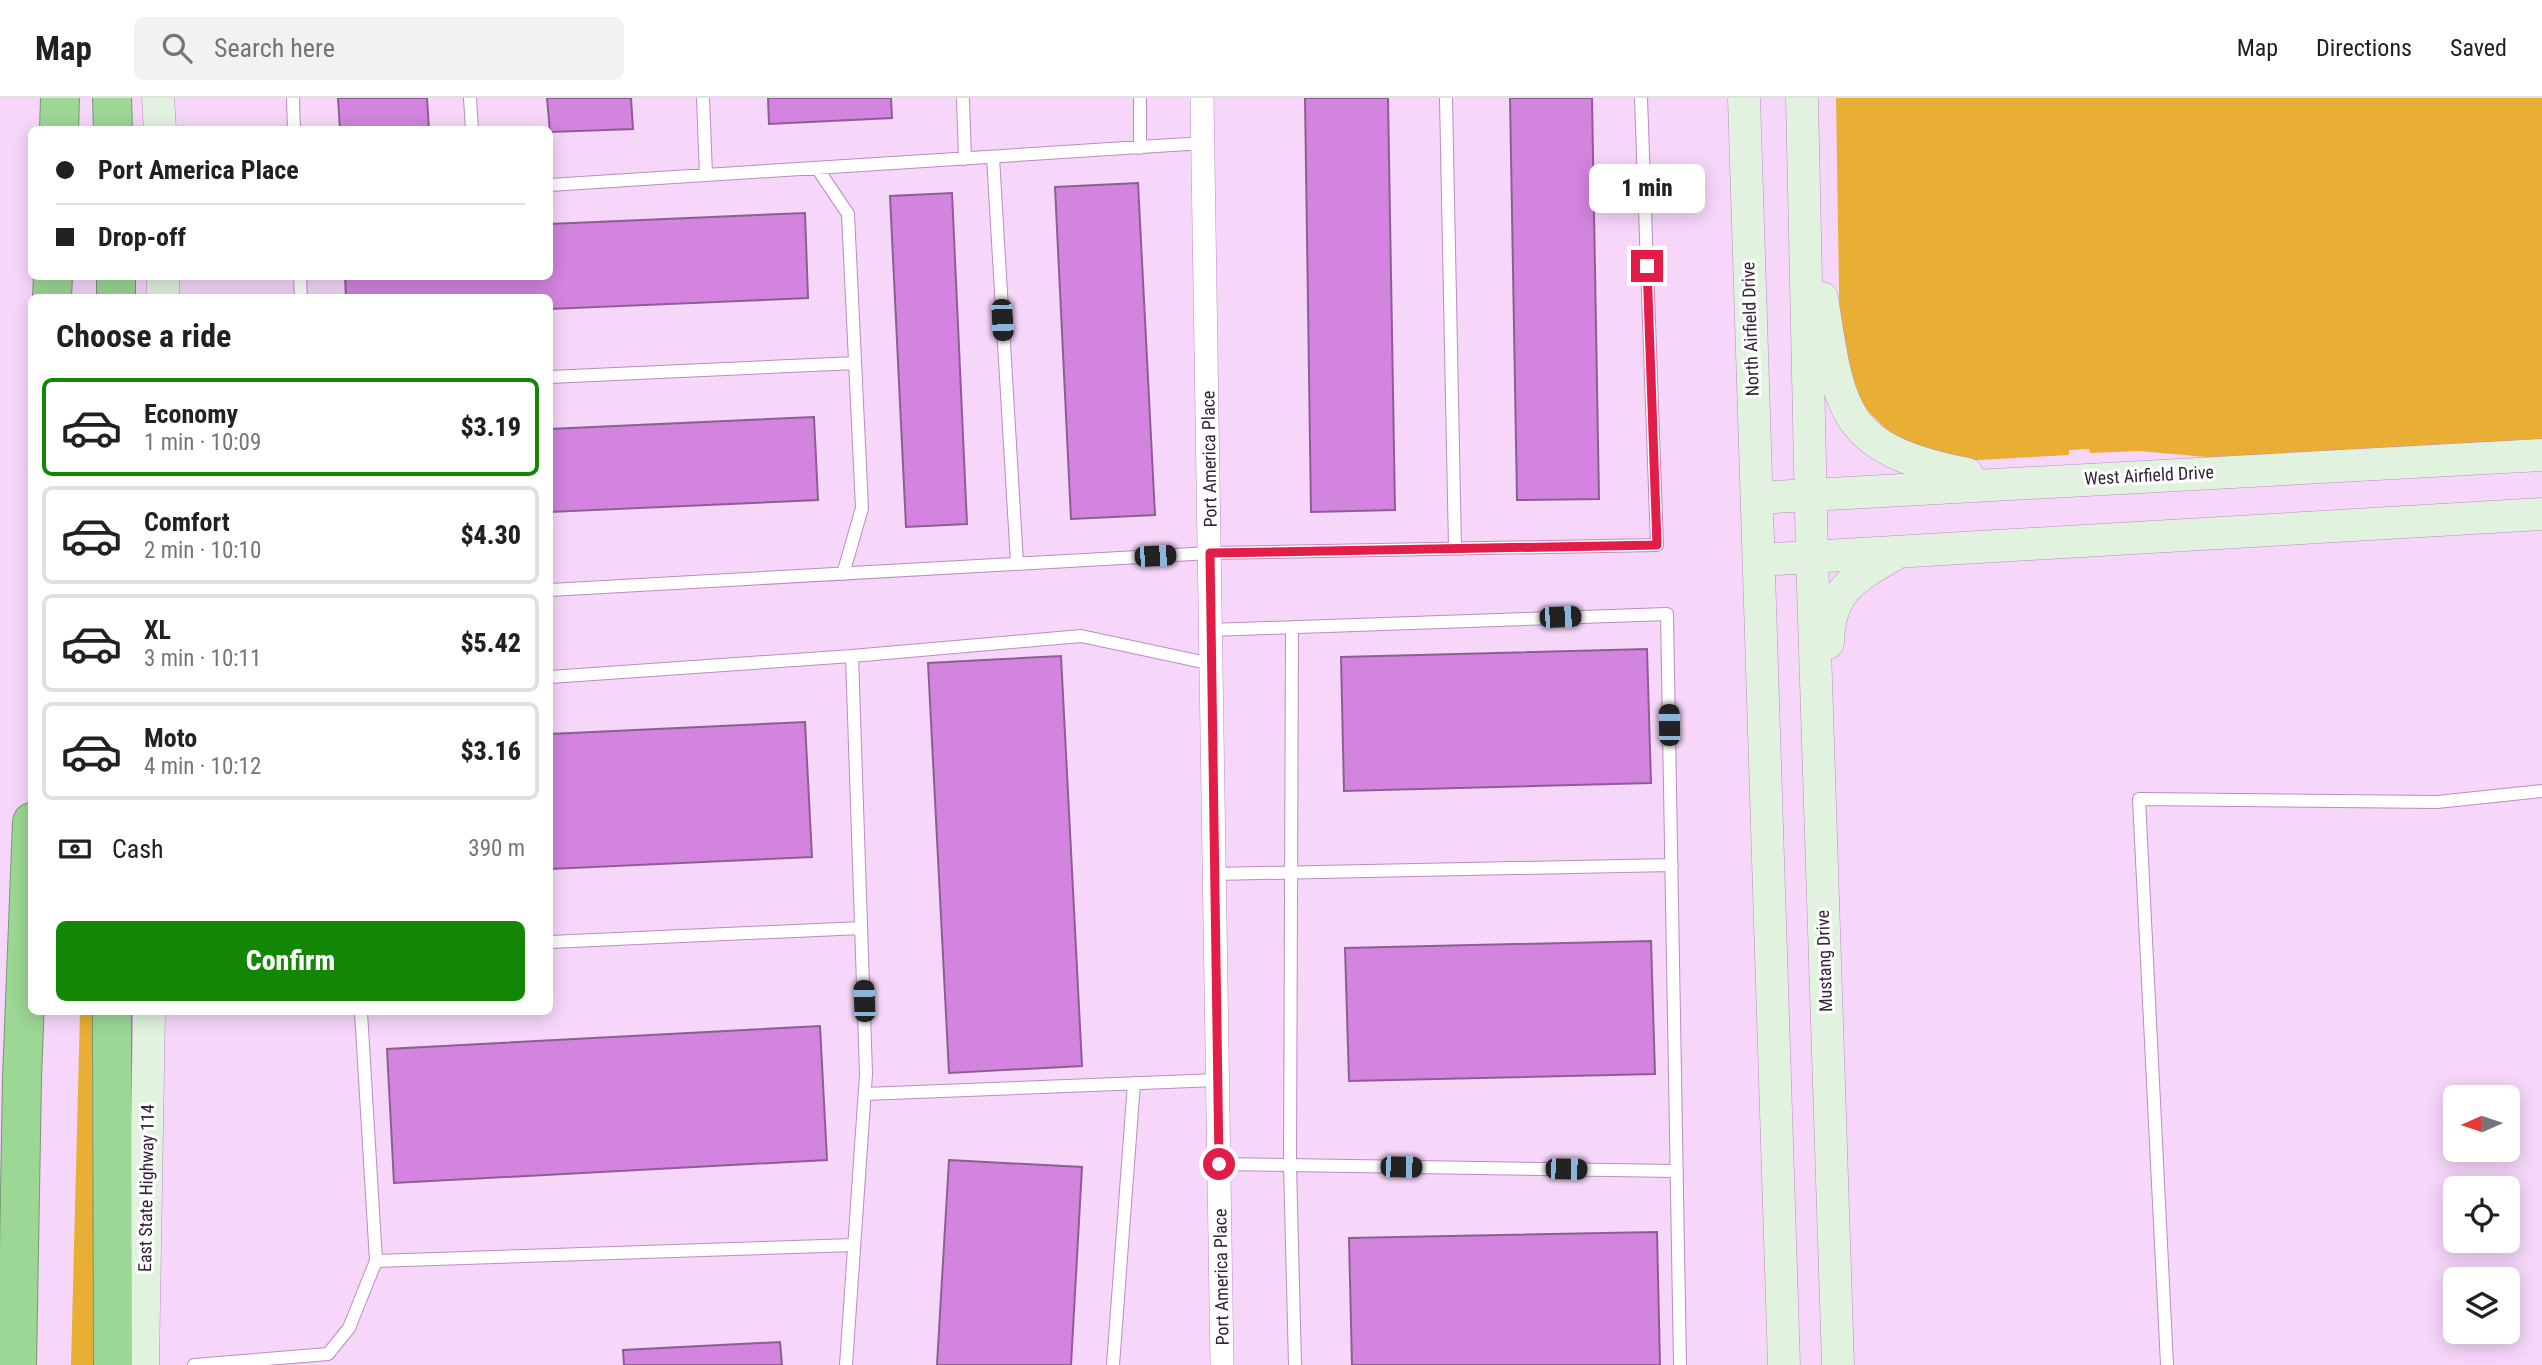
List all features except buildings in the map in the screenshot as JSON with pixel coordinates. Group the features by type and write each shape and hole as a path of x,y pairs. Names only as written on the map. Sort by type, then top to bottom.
{"highway":[{"path":"60,98 60,126"},
{"path":"112,98 113,126"},
{"path":"17,1365 22,1077 28,924"},
{"path":"113,1015 113,1365"}],"main road":[{"path":"159,98 160,126"},
{"name":"North Airfield Drive","path":"1744,98 1759,560"},
{"path":"1802,98 1812,556"},
{"path":"1804,162 1834,371 1843,401 1861,432 1891,452 1927,466 2012,483"},
{"name":"West Airfield Drive","path":"1757,498 2542,454"},
{"path":"1784,1365 1759,560 2542,514"},
{"path":"1821,869 1828,622 1839,594 1863,572 1900,552"},
{"name":"Mustang Drive","path":"1812,556 1838,1365"},
{"name":"East State Highway 114","path":"143,1365 149,1015"}],"street":[{"name":"Port America Place","path":"1202,98 1222,1365"}],"lane":[{"path":"293,98 294,126"},
{"path":"470,98 472,126"},
{"path":"703,98 706,175"},
{"path":"963,98 965,159"},
{"path":"1140,98 1140,148"},
{"path":"1446,98 1455,548"},
{"path":"553,590 1210,553 1657,545 1642,98"},
{"path":"553,185 1203,143"},
{"path":"993,157 1017,564"},
{"path":"817,168 848,214 862,508 843,573"},
{"path":"553,377 855,363"},
{"path":"1211,630 1667,614 1680,1365"},
{"path":"1292,627 1290,1165 1295,1365"},
{"path":"553,677 852,656 1082,636 1212,664"},
{"path":"846,1365 865,1094 852,656"},
{"path":"2167,1365 2139,799 2437,803 2542,791"},
{"path":"1214,874 1672,865"},
{"path":"553,942 861,928"},
{"path":"194,1365 328,1354 349,1328 376,1261 361,1015"},
{"path":"865,1094 1217,1080"},
{"path":"1113,1365 1134,1083"},
{"path":"1219,1164 1677,1171"},
{"path":"376,1261 854,1245"}],"shaded area":[{"path":"1836,98 2542,98 2542,444 2218,458 2139,451 2090,453 2089,449 2069,450 2069,455 1958,461 1898,441 1858,401 1840,352"},
{"path":"80,1015 100,1015 103,1365 71,1365"}],"route":[{"path":"1219,1164 1210,553 1657,545 1647,266"}]}
